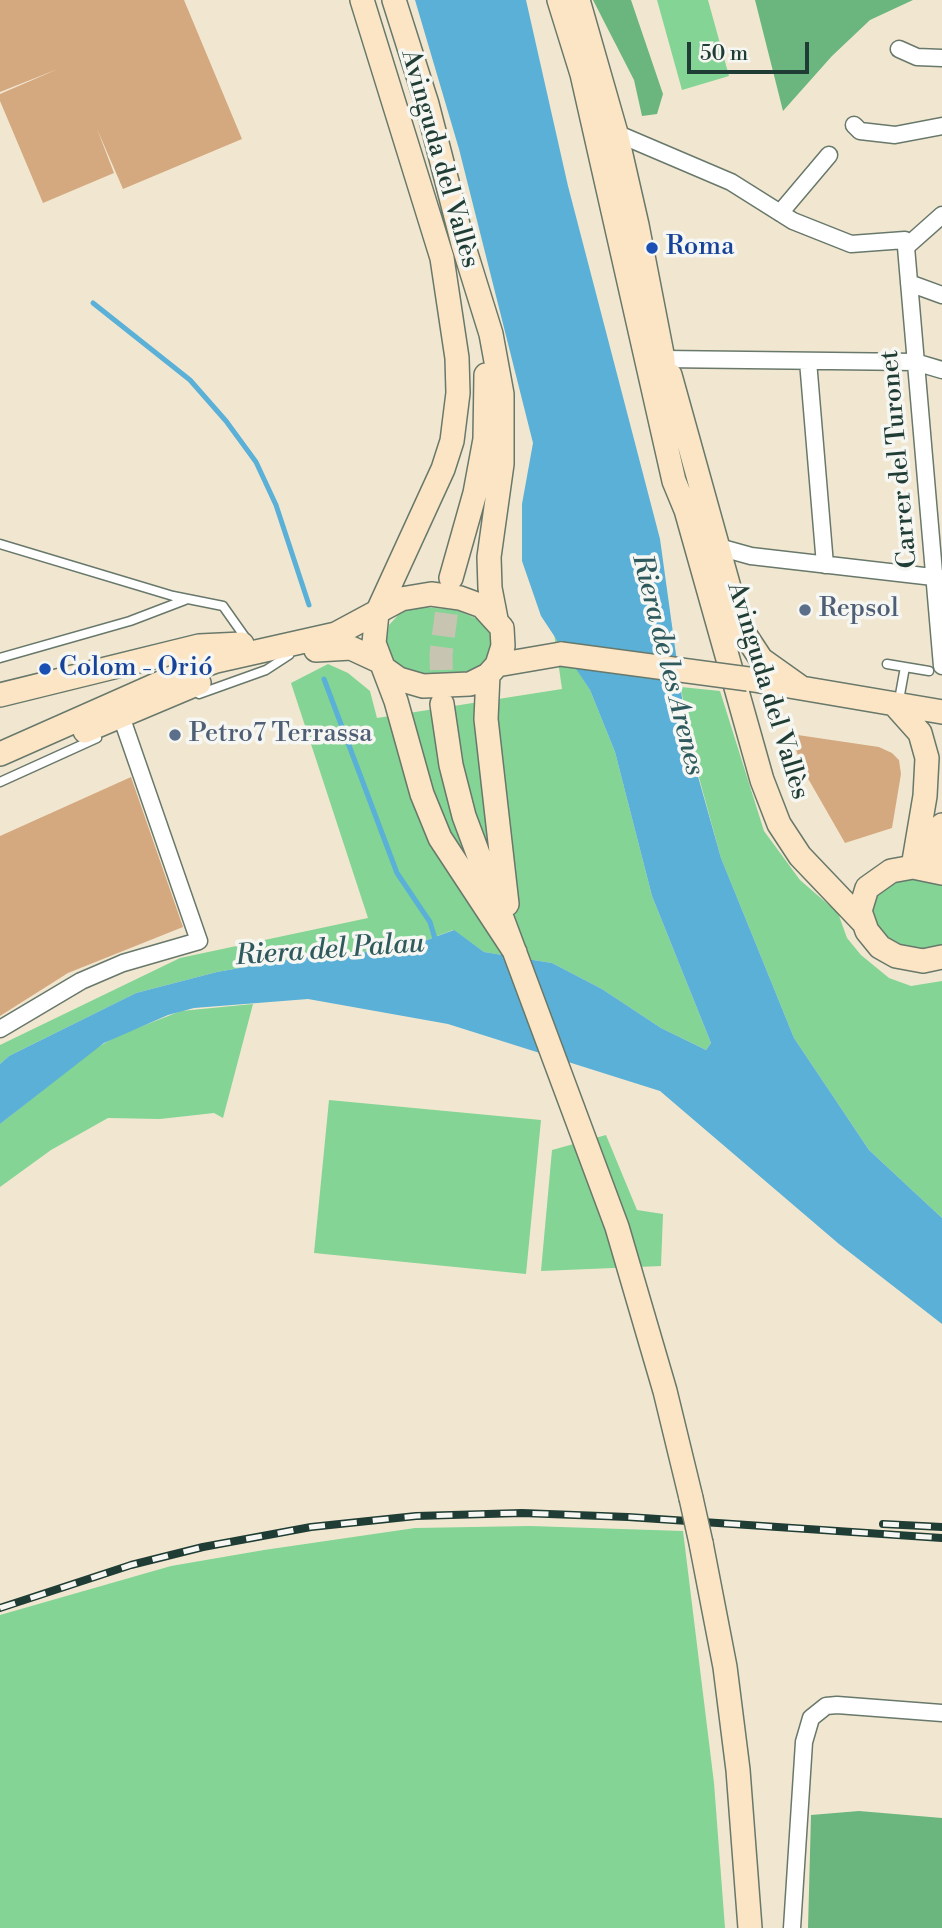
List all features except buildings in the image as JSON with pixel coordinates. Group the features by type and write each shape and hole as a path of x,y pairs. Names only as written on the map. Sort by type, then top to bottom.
{"main road":[{"name":"Avinguda del Vallès","path":"362,0 442,258 457,358 456,418 434,492 379,616"},
{"name":"Avinguda del Vallès","path":"394,0 427,103 463,244 491,334 502,394 502,464 489,557 490,589 499,623"},
{"name":"Avinguda del Vallès","path":"559,0 588,102 674,481 686,510"},
{"name":"Avinguda del Vallès","path":"578,0 616,133 663,359 662,375 686,510 762,780 786,836 862,921 880,947 896,956 923,961 942,957"},
{"path":"588,102 601,122 616,133"},
{"path":"450,578 475,493 485,439 487,395 484,354 463,244"},
{"path":"442,258 463,313 473,362 475,398 473,440 457,550"},
{"name":"Avinguda del Vallès","path":"663,359 669,370 715,545 740,627 749,645 761,659 810,687"},
{"path":"0,771 62,741 123,720 201,682 379,616 401,598 446,595 482,606 499,623 526,642 561,653 810,687 870,687 893,699 942,712"},
{"path":"379,616 375,652 382,665 429,816 486,880 515,953"},
{"path":"486,880 494,770 486,719 493,670 503,646 499,623"},
{"path":"0,695 199,646 250,643 288,650"},
{"path":"0,754 183,673 288,650 351,648 382,665 399,679 423,686 457,687 493,670 561,653"},
{"path":"893,699 929,701 942,697"},
{"path":"893,699 920,733 927,758 925,796 913,867"},
{"path":"442,704 457,790 486,880 594,1161 638,1291 691,1498 725,1667 739,1782 750,1928"},
{"path":"0,762 47,743 62,741"},
{"path":"820,877 846,883 875,879 891,871 913,867 939,872 942,825"},
{"path":"862,921 862,896 875,879"}],"street":[{"path":"899,49 918,57 942,58"},
{"path":"854,125 860,131 895,135 942,126"},
{"path":"616,133 731,182 780,213 851,244 905,240 906,247"},
{"path":"780,213 829,155"},
{"path":"906,247 942,215"},
{"name":"Carrer del Turonet","path":"906,247 915,362 938,577 935,669"},
{"path":"909,284 942,295"},
{"path":"663,359 915,362 942,370"},
{"path":"808,361 825,565"},
{"path":"715,545 751,556 938,577"},
{"path":"0,1029 81,981 123,963 198,941 123,720"},
{"path":"792,1928 806,1727 819,1710 837,1705 942,1713"}],"lane":[{"path":"0,544 187,599 223,606 250,643"},
{"path":"0,658 130,621 187,599"},
{"path":"887,664 935,669"},
{"path":"893,699 905,667"},
{"path":"0,782 123,720"}],"green space":[{"path":"593,0 631,0 663,94 657,114 642,116 634,80"},
{"path":"657,0 708,0 729,76 682,90"},
{"path":"755,0 913,0 870,20 832,56 783,111"},
{"path":"425,607 456,610 483,621 491,630 493,641 488,659 477,668 458,674 424,674 399,666 391,658 386,644 389,625 401,612"},
{"path":"554,633 590,690 615,752 652,896 711,1043 706,1050 661,1028 602,989 552,963 484,952 453,930 405,948 296,958 217,972 136,993 9,1056 0,1064 0,1045 180,958 368,918 291,683 328,664 348,673 370,691 377,718 562,689"},
{"path":"681,687 720,691 764,831 800,880 838,913 847,938 861,955 889,978 911,986 942,981 942,1218 869,1150 794,1038 721,858 689,741"},
{"path":"912,878 942,885 942,947 923,951 903,947 887,939 876,926 871,914 872,902 879,891 891,883"},
{"path":"253,1004 223,1118 214,1113 160,1119 108,1118 51,1150 0,1187 0,1124 93,1050 117,1036 181,1011"},
{"path":"329,1100 541,1120 526,1274 314,1253"},
{"path":"606,1135 637,1210 663,1214 661,1266 541,1271 552,1150"},
{"path":"530,1526 683,1531 714,1783 725,1928 0,1928 0,1615 171,1566 264,1550 415,1528"},
{"path":"859,1811 942,1818 942,1928 808,1928 811,1815"}],"water":[{"name":"Riera de les Arenes","path":"415,0 526,0 568,186 660,539 688,741 721,858 794,1038 869,1150 942,1218 942,1324 839,1244 660,1091 448,1024 308,999 194,1008 168,1015 104,1043 0,1124 0,1064 9,1056 136,993 217,972 296,958 405,948 454,930 484,952 552,963 602,989 661,1028 706,1050 711,1043 652,896 615,752 590,690 541,616 522,561 522,504 533,443 459,149"}],"waterway":[{"path":"93,303 190,380 226,421 256,462 276,505 309,605"},
{"name":"Riera del Palau","path":"324,679 397,873 430,922 436,942"}],"tunnel":[{"path":"442,704 441,654 451,578"}],"railway":[{"path":"0,1608 131,1565 203,1547 311,1527 416,1516 522,1513 628,1517 942,1538"},
{"path":"883,1524 942,1527"}],"place":[{"name":"Roma","path":"652,248"},
{"name":"Repsol","path":"805,610"},
{"name":"Colom - Orió","path":"45,669"},
{"name":"Petro7 Terrassa","path":"175,735"}]}
